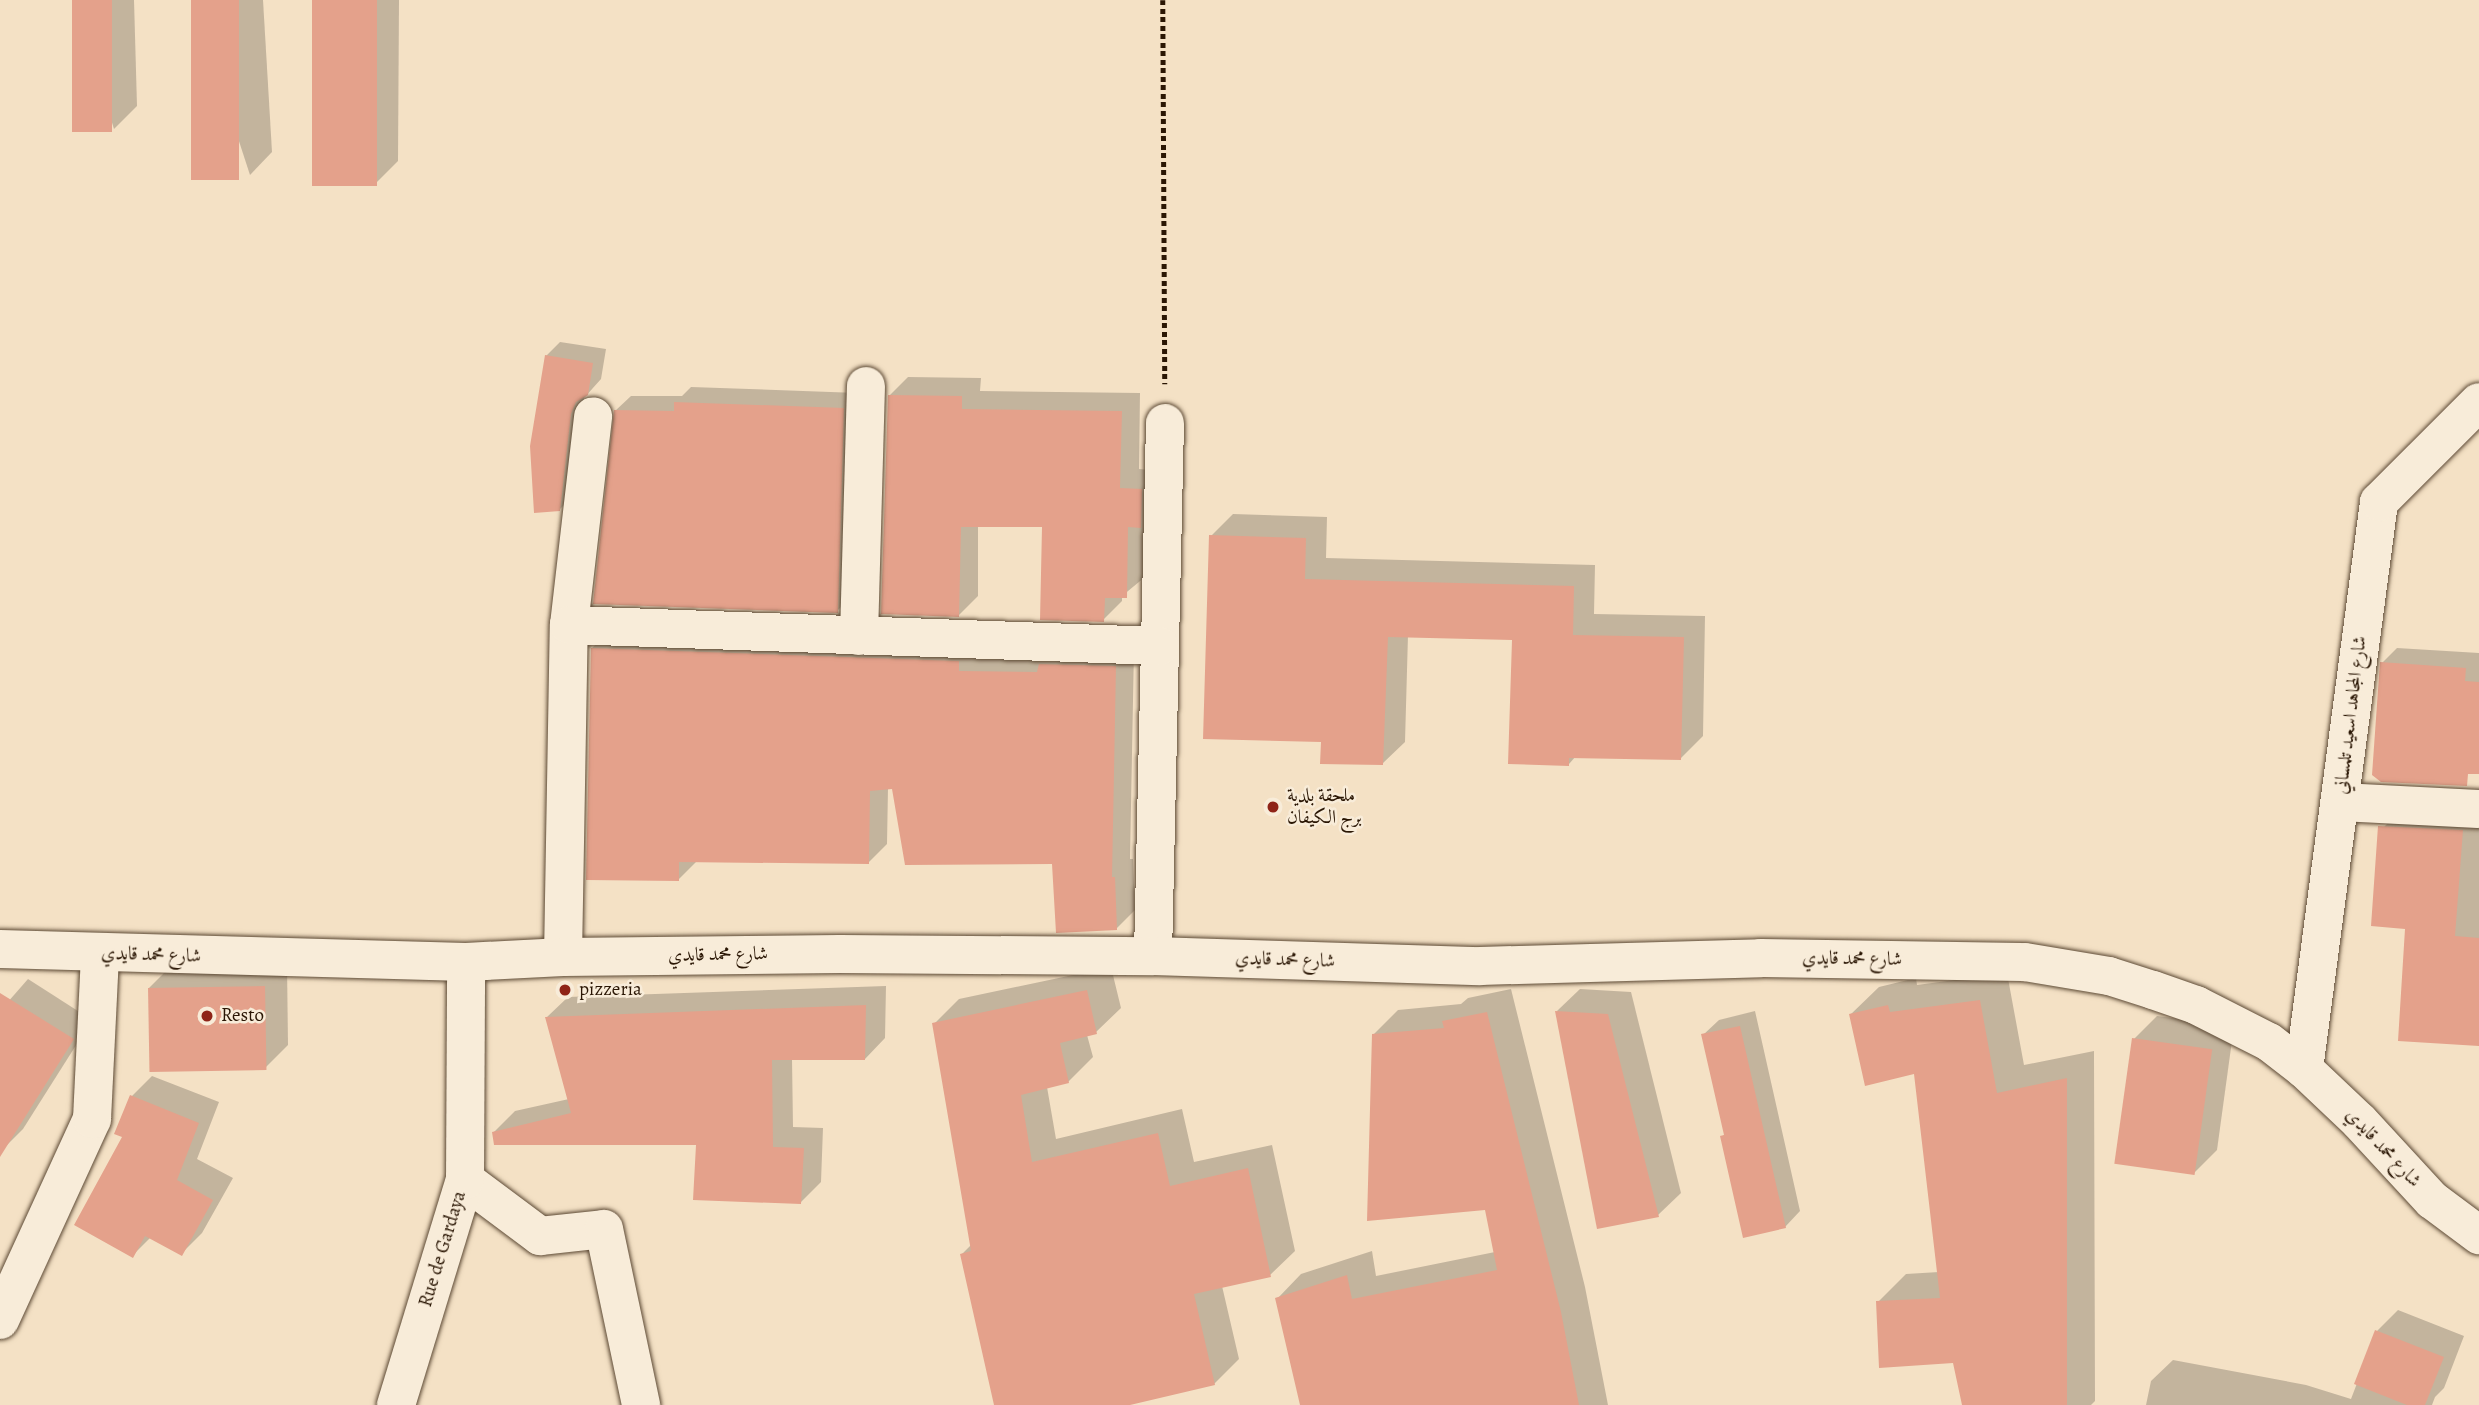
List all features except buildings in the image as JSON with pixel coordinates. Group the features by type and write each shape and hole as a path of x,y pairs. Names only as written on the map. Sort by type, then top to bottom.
{"street":[{"path":"859,636 866,386"},
{"name":"شارع المجاهد اسعيد تلمساني","path":"2304,1069 2379,502 2479,402"},
{"path":"563,957 569,625 593,416"},
{"path":"1153,956 1165,424"},
{"path":"569,625 1160,646"},
{"path":"2340,802 2479,809"},
{"name":"شارع محمد قايدي","path":"2,953 466,962 563,957 841,954 1153,956 1480,966 1761,958 2025,962 2109,976 2196,1005 2269,1042 2304,1069 2359,1121 2432,1200 2479,1235"},
{"path":"0,1320 92,1119 100,954"},
{"name":"Rue de Gardaya","path":"396,1405 465,1180 466,962"},
{"path":"465,1180 540,1236 604,1229 641,1405"}],"path":[{"path":"1163,0 1165,424"}],"place":[{"name":"ملحقة بلدية برج الكيفان","path":"1273,807"},
{"name":"pizzeria","path":"565,990"},
{"name":"Resto","path":"207,1016"}]}
